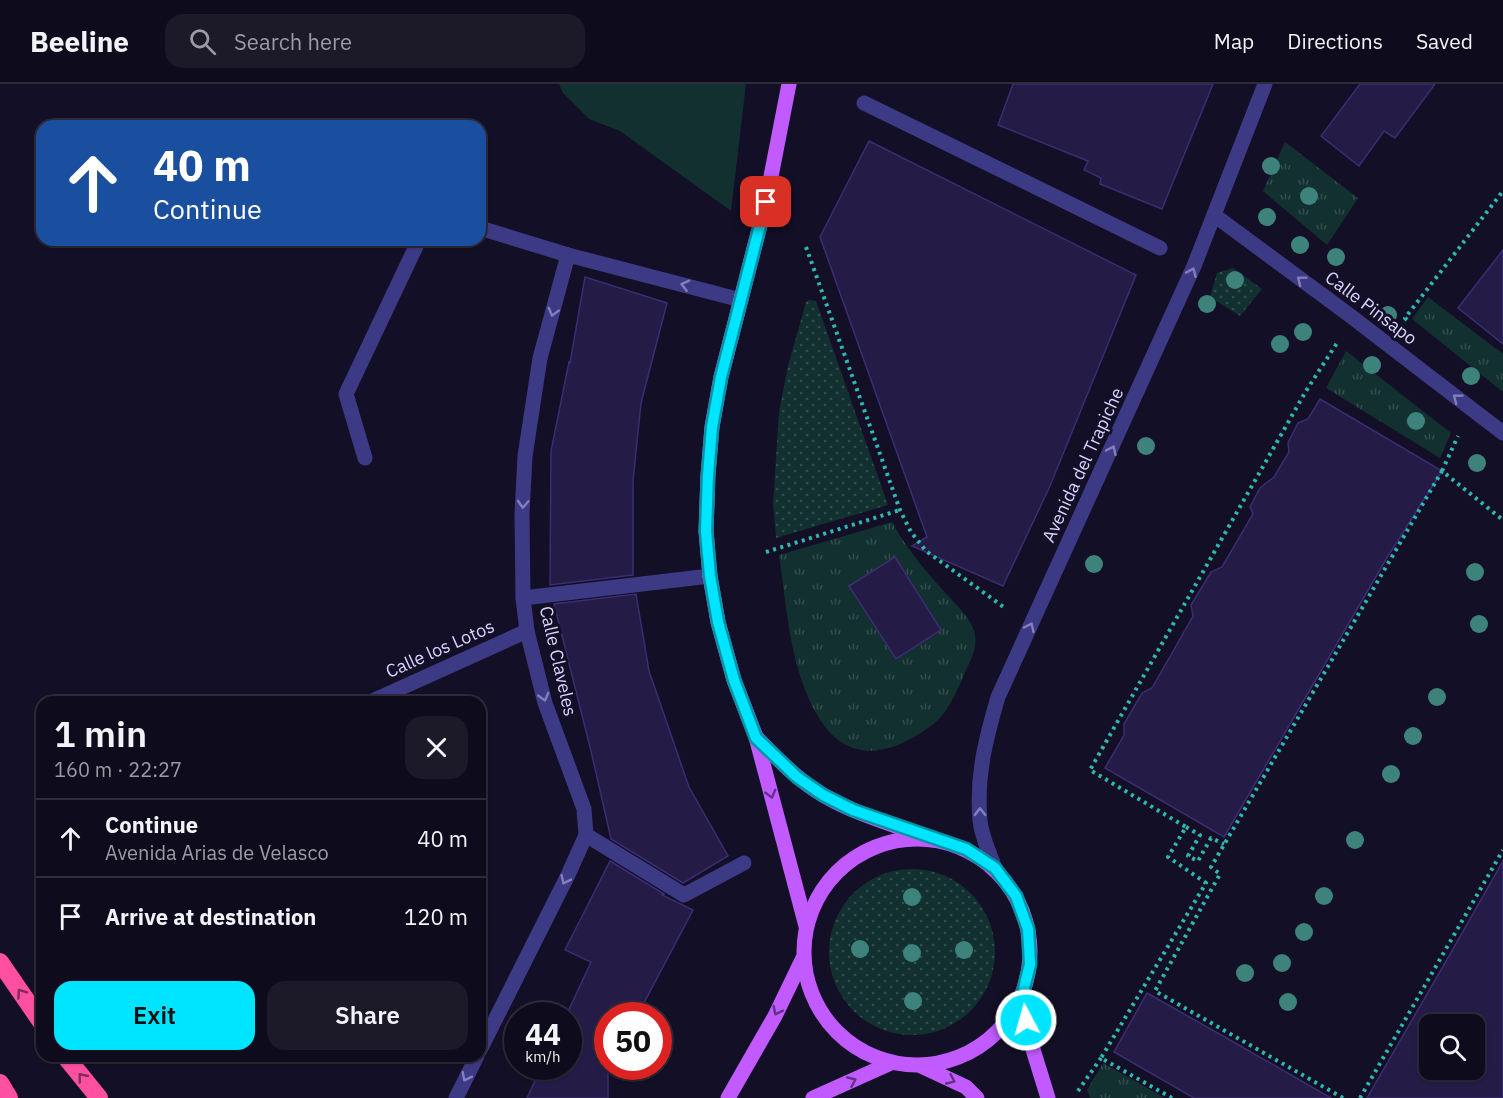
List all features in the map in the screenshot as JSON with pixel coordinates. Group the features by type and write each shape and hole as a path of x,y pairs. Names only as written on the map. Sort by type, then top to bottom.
{"highway":[{"path":"0,962 36,1014"},
{"path":"70,1062 99,1098"},
{"path":"0,1083 9,1098"}],"main road":[{"path":"789,84 766,202 721,377 712,427 706,531 710,576 718,622 734,680 756,738 806,926"},
{"path":"756,738 797,777 823,795 853,810 966,849 995,868 1016,896 1028,929 1030,964 1022,997 1004,1026 980,1047 952,1061 921,1066 891,1063 856,1048 828,1023 810,990 803,958 806,926 818,896 838,870 866,850 898,839 933,839"},
{"path":"728,1098 775,1016 803,958"},
{"path":"1022,997 1031,1043 1048,1098"},
{"path":"813,1098 891,1063"},
{"path":"921,1066 966,1088 977,1098"}],"street":[{"name":"Avenida del Trapiche","path":"995,868 980,822 980,780 984,746 998,697 1194,266 1265,84"},
{"path":"864,103 1160,248"},
{"name":"Calle Pinsapo","path":"1214,215 1503,433"},
{"path":"486,230 568,255 741,300"},
{"path":"365,458 346,394 416,246"},
{"name":"Calle Claveles","path":"568,255 540,358 525,456 522,514 524,598 527,631 545,703 584,809 586,835"},
{"path":"524,598 710,576"},
{"name":"Calle los Lotos","path":"383,696 527,631"},
{"path":"486,1038 586,835 684,895 744,863"},
{"path":"456,1098 474,1062"}],"path":[{"path":"1414,326 1405,318 1503,191"},
{"path":"806,247 900,510 911,532 927,551 1005,608"},
{"path":"1224,844 1211,838 1198,861 1188,856 1200,835 1090,770 1306,392 1341,337"},
{"path":"1343,1098 1155,991 1220,874 1210,867 1442,471 1462,428"},
{"path":"1442,471 1503,520"},
{"path":"766,552 900,510"},
{"path":"1076,1093 1101,1058 1206,883 1168,856 1186,827"},
{"path":"1360,1098 1503,850"},
{"path":"1101,1058 1172,1098"}],"green space":[{"path":"559,84 746,84 731,211 620,131 589,119 563,93"},
{"path":"1285,142 1358,198 1327,245 1263,191"},
{"path":"1233,268 1262,289 1240,316 1210,297 1217,273"},
{"path":"1428,297 1503,354 1503,392 1412,319"},
{"path":"816,301 888,505 776,538 773,504 779,412 788,366 806,302"},
{"path":"1346,351 1451,433 1440,458 1326,388"},
{"path":"892,522 921,565 968,619 974,631 975,648 956,692 934,724 901,744 874,750 862,750 850,747 828,731 809,700 791,639 779,555"},
{"path":"912,869 944,875 971,893 989,920 995,952 989,984 971,1011 944,1029 912,1035 880,1029 853,1011 835,984 829,952 835,920 853,893 880,875"},
{"path":"1103,1063 1165,1098 1090,1098 1087,1090"}],"building":[{"path":"1013,84 1213,84 1162,209 1100,184 1101,178 1084,170 1088,161 998,125"},
{"path":"1360,84 1435,84 1395,138 1384,131 1359,166 1321,136"},
{"path":"869,141 1136,275 1050,486 1003,586 912,546 927,537 820,237"},
{"path":"1503,250 1503,344 1458,308"},
{"path":"585,277 667,303 641,403 633,481 633,575 550,585 551,451"},
{"path":"1320,399 1442,471 1388,556 1224,837 1105,768 1124,735 1124,724 1142,693 1152,688 1193,616 1191,605 1211,572 1222,567 1253,514 1250,507 1260,488 1274,477 1289,452 1288,443 1298,423 1308,419"},
{"path":"895,557 941,630 896,659 849,586"},
{"path":"636,594 649,671 689,787 728,856 683,883 611,839 554,604"},
{"path":"610,861 664,894 662,895 693,910 644,1002 594,1002 594,1080 608,1080 608,1098 527,1098 535,1080 582,1080 582,1002 572,1002 591,962 565,950"},
{"path":"1503,861 1503,1098 1367,1098"},
{"path":"1147,993 1331,1098 1194,1098 1114,1052"}],"route":[{"path":"766,202 721,377 712,427 708,475 706,531 710,576 718,622 734,680 756,738 797,777 823,795 853,810 966,849 995,868 1016,896 1028,929 1030,964 1022,997 1026,1020"}]}
